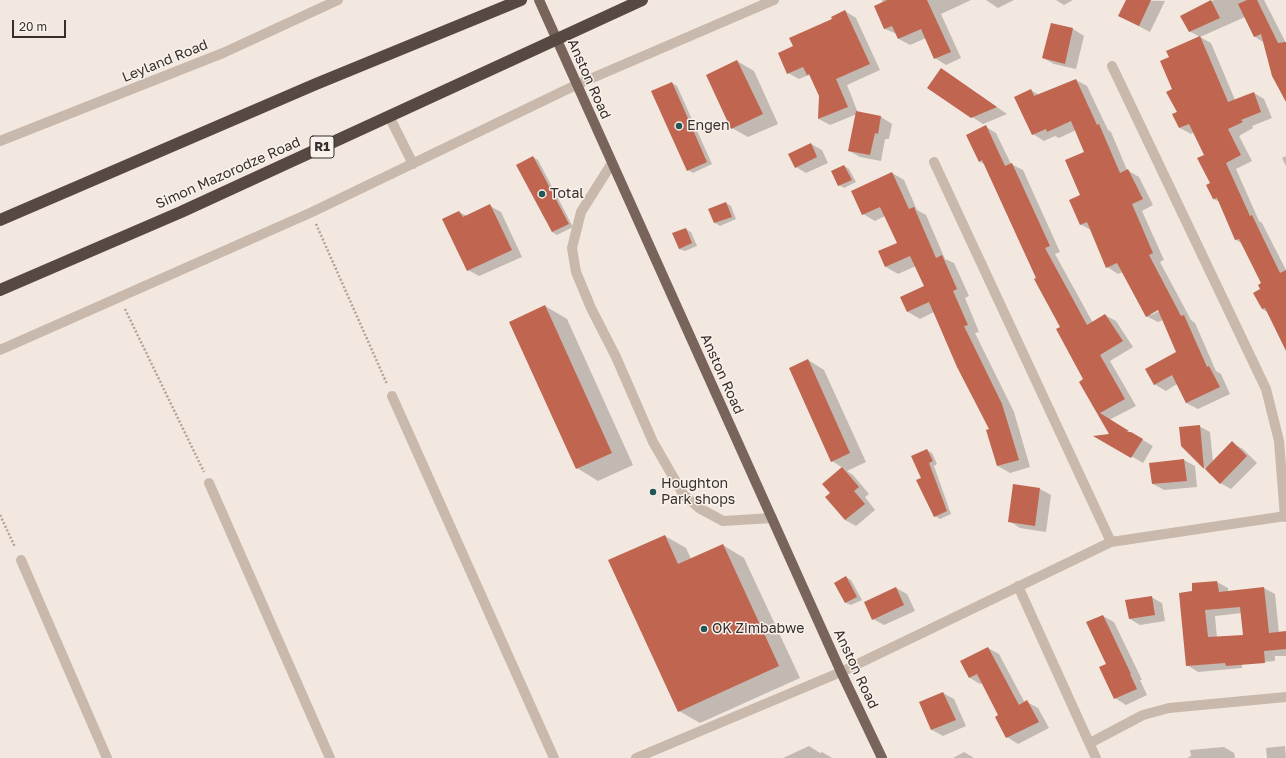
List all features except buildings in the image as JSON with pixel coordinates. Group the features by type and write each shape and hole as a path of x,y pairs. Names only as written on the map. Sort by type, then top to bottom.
{"highway":[{"path":"0,220 316,84 521,0"},
{"name":"Simon Mazorodze Road","path":"0,290 181,212 642,0"}],"main road":[{"name":"Anston Road","path":"539,0 841,672 882,758"}],"street":[{"name":"Leyland Road","path":"0,141 223,53 338,0"},
{"path":"0,350 310,213 576,85 774,0"},
{"path":"636,758 841,672 1111,542 1286,516 1279,441 1266,389 1112,66"},
{"path":"389,116 412,164"},
{"path":"934,162 1111,542"},
{"path":"612,163 581,212 572,248 576,272 591,308 616,357 653,442 683,494 699,508 723,521 772,518"},
{"path":"392,396 554,758"},
{"path":"209,483 330,758"},
{"path":"21,560 107,758"},
{"path":"1018,586 1096,758"},
{"path":"1090,743 1143,715 1169,708 1286,697"}],"path":[{"path":"310,213 392,396"},
{"path":"119,298 209,483"},
{"path":"0,515 21,560"}],"place":[{"name":"Engen","path":"679,126"},
{"name":"Total","path":"542,194"},
{"name":"Houghton Park shops","path":"653,492"},
{"name":"OK Zimbabwe","path":"704,629"}]}
